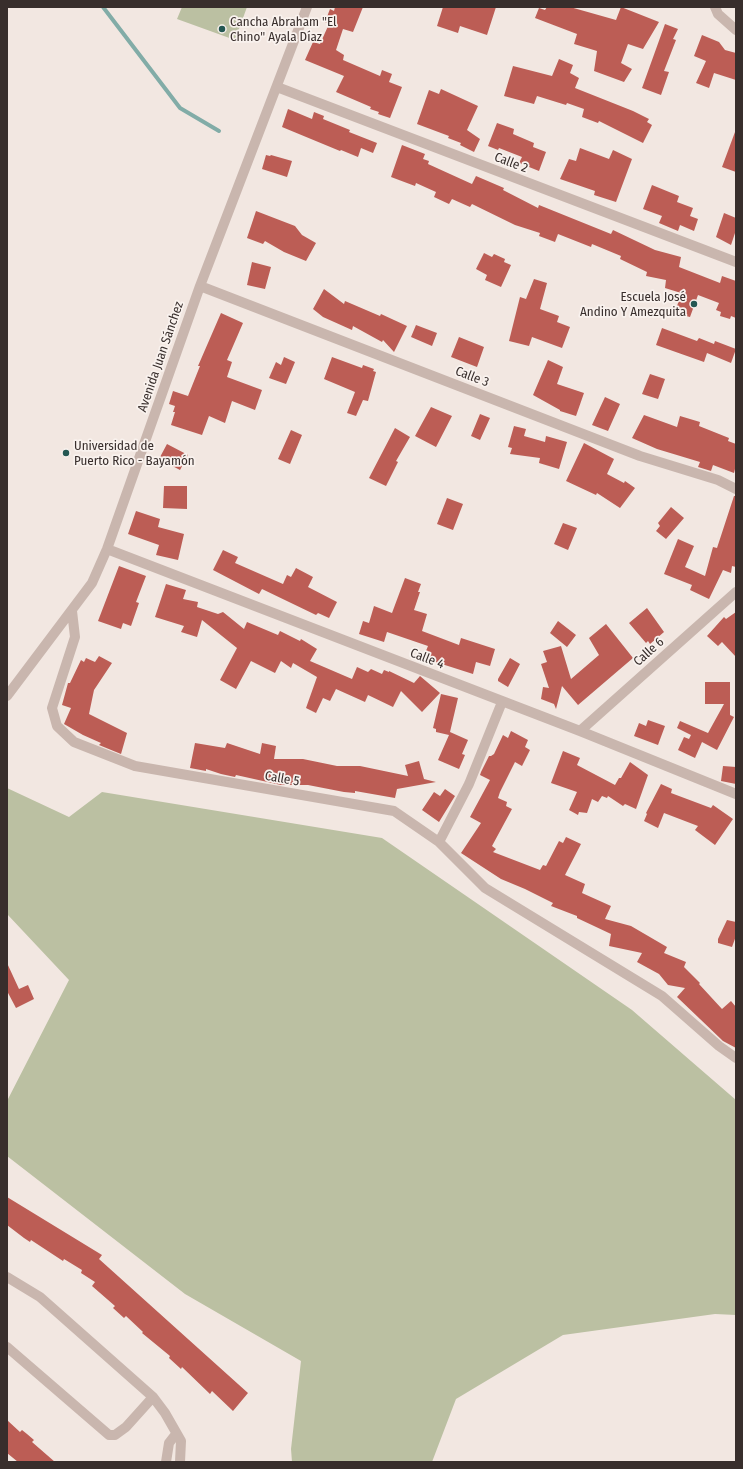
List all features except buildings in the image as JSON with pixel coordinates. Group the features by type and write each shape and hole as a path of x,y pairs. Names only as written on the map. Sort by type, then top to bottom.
{"street":[{"name":"Avenida Juan Sánchez","path":"7,696 92,583 107,549 200,286 307,7"},
{"path":"715,7 718,14 736,30"},
{"name":"Calle 2","path":"277,87 736,262"},
{"name":"Calle 3","path":"200,286 640,456 718,480 736,489"},
{"name":"Calle 4","path":"107,549 580,731 736,794"},
{"name":"Calle 6","path":"580,731 736,592"},
{"name":"Calle 5","path":"72,611 75,637 52,708 57,726 74,742 135,766 394,811 439,842 485,888 662,996 718,1046 736,1058"},
{"path":"439,842 468,784 502,702"},
{"path":"7,1277 40,1297 153,1397 166,1413 181,1441 180,1462"},
{"path":"7,1347 109,1436 115,1435 126,1427 153,1397"},
{"path":"166,1462 169,1443 176,1434"}],"green space":[{"name":"Cancha Abraham \"El Chino\" Ayala Díaz","path":"182,7 247,7 235,40 177,19"},
{"path":"7,788 69,817 102,792 382,838 632,1010 736,1100 736,1315 715,1314 563,1335 456,1399 432,1462 292,1462 291,1449 301,1361 185,1294 7,1156 7,1101 69,980 7,914"}],"waterway":[{"path":"103,7 180,108 219,131"}],"place":[{"name":"Cancha Abraham \"El Chino\" Ayala Díaz","path":"222,29"},
{"name":"Escuela José Andino Y Amezquita","path":"694,304"},
{"name":"Universidad de Puerto Rico - Bayamón","path":"66,453"}]}
